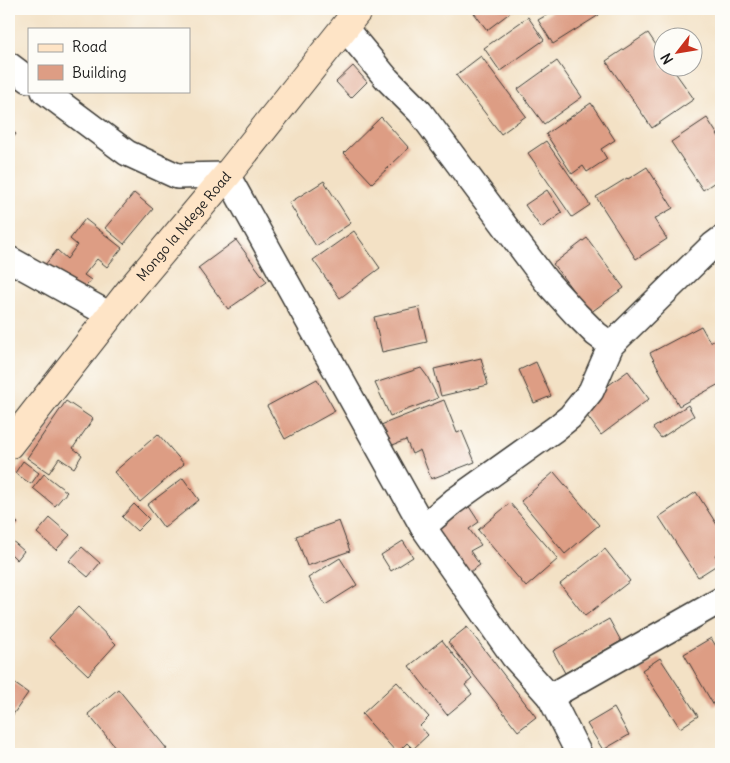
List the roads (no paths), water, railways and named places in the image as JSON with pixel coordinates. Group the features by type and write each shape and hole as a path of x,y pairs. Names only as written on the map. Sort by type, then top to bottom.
{"street":[{"name":"Mongo la Ndege Road","path":"9,445 110,315 227,175 352,18"},
{"path":"352,18 387,79 420,112 546,280 576,314 596,334 611,345"},
{"path":"9,65 28,79"},
{"path":"45,92 127,153 177,176 227,175 423,527 514,657 550,697 579,754"},
{"path":"423,527 454,501 556,429 570,417 592,391 611,345 712,245 721,239"},
{"path":"9,258 110,315"},
{"path":"550,697 721,600"}]}
